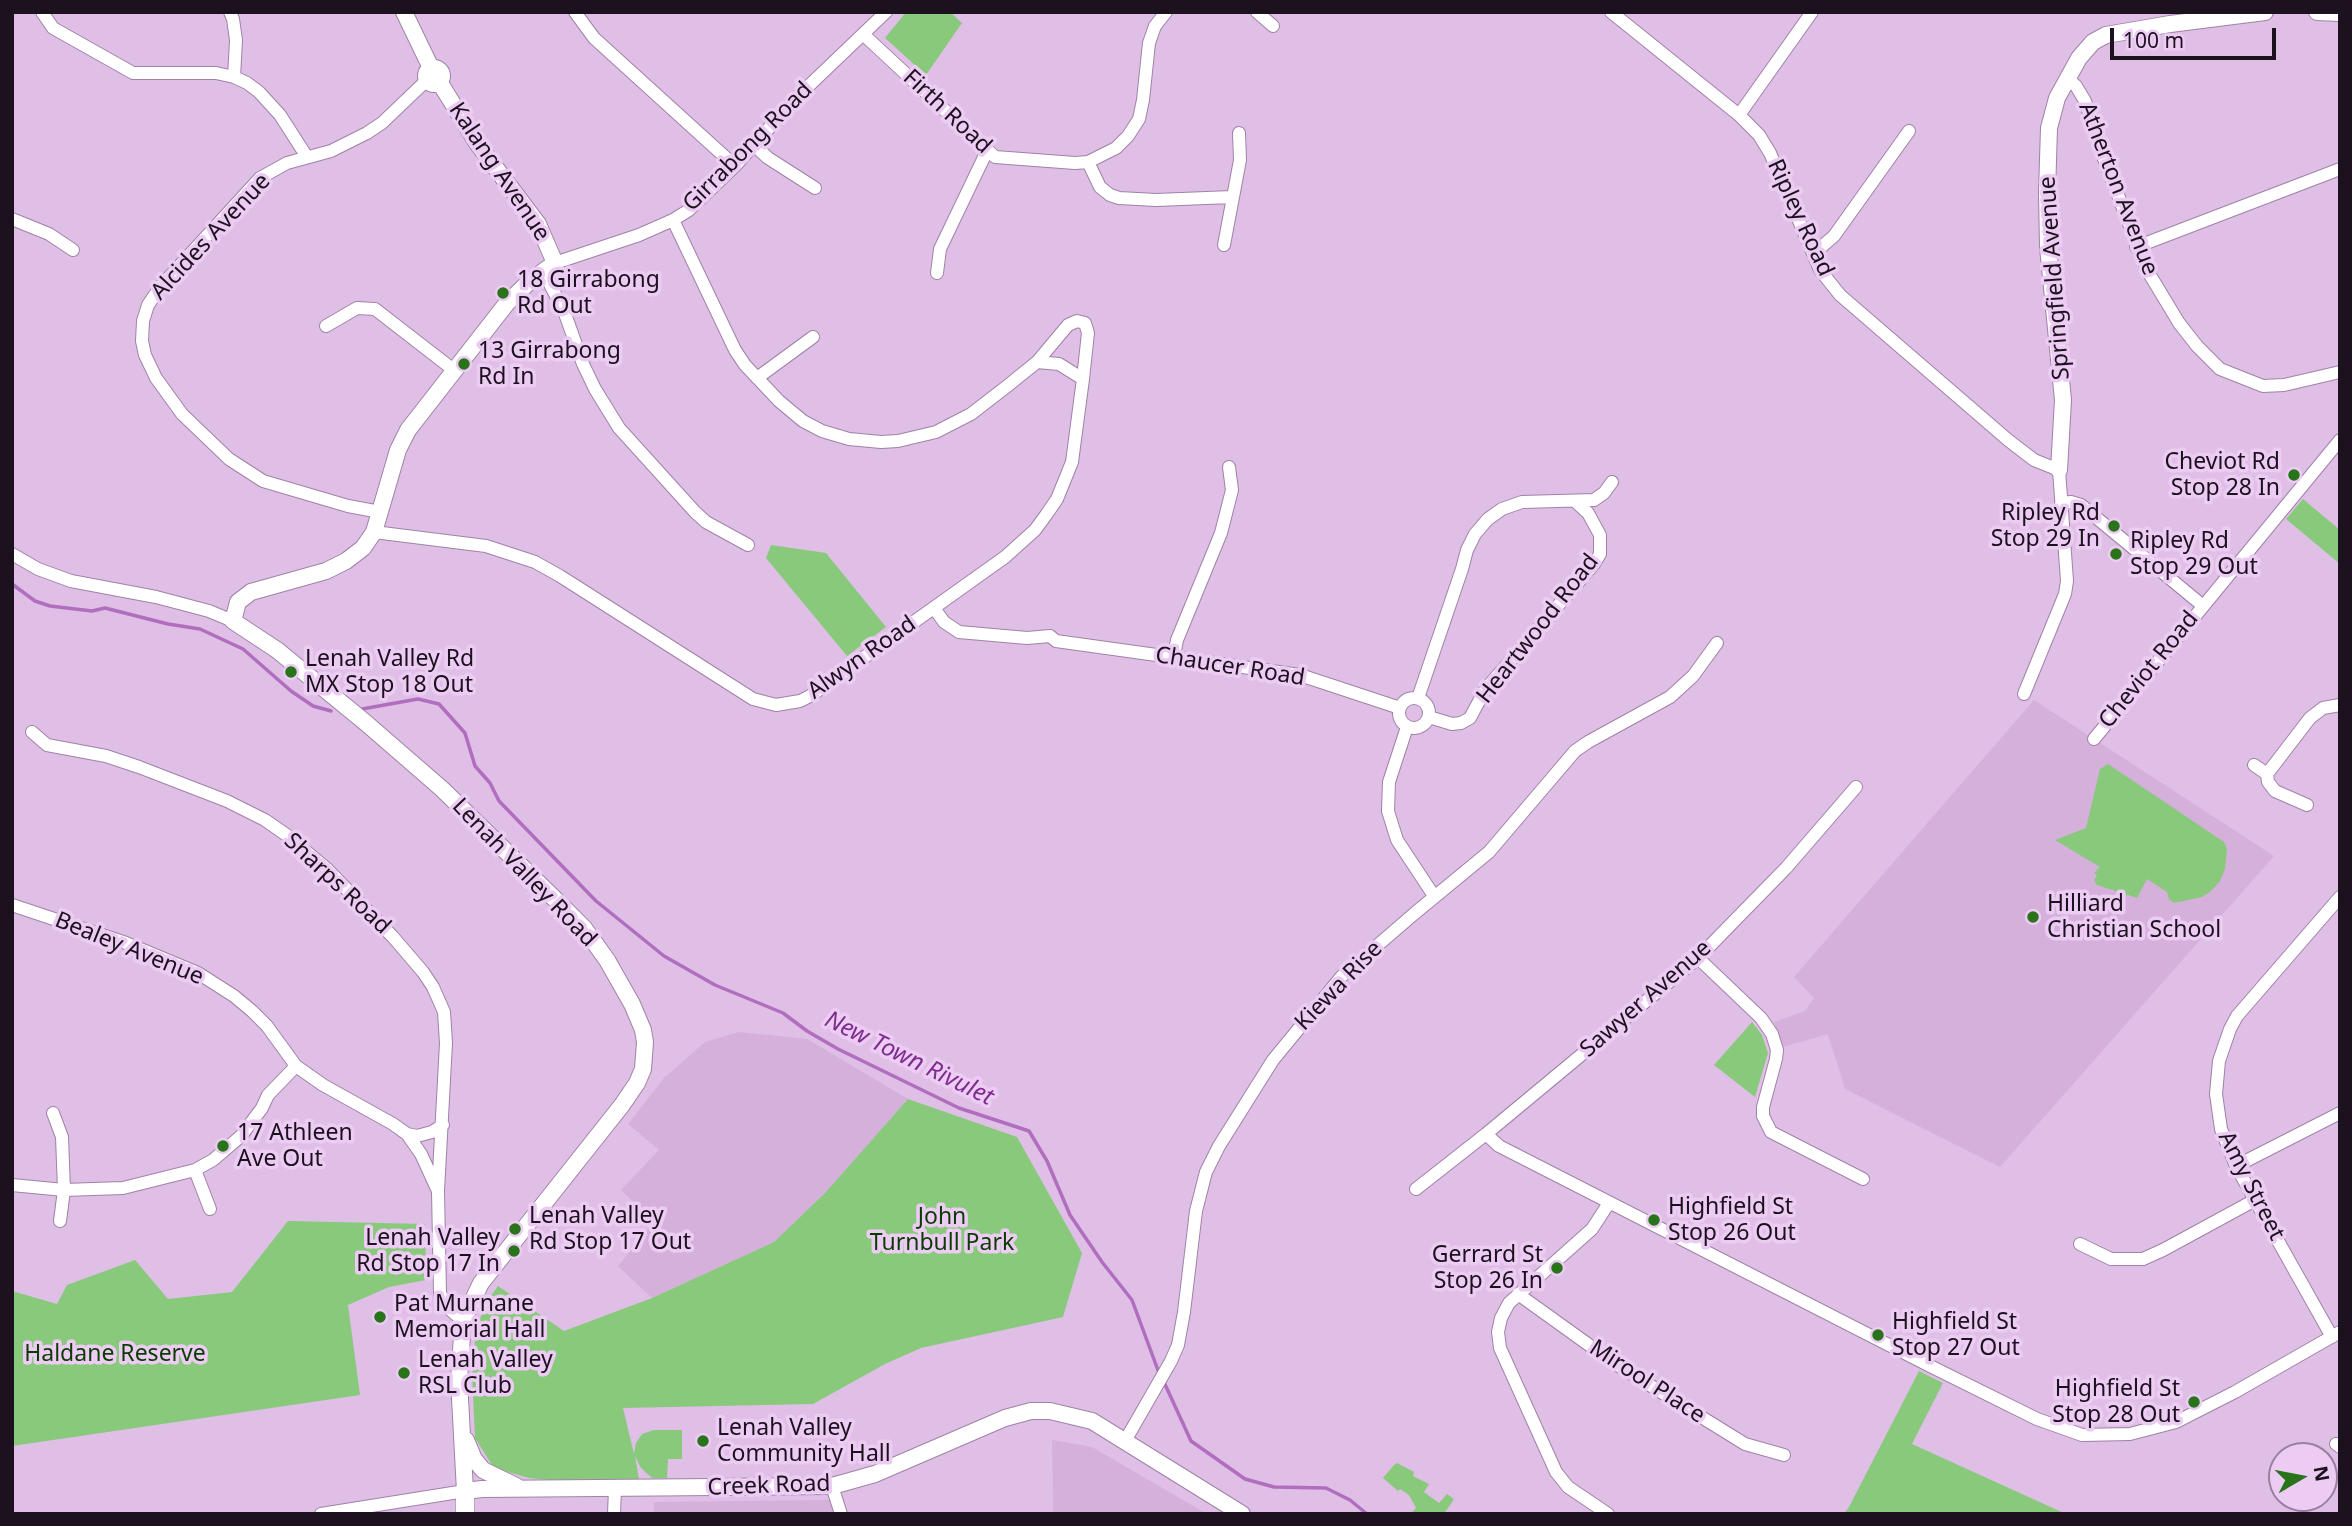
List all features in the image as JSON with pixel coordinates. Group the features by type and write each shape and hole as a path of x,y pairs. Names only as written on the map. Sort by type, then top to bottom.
{"main road":[{"path":"465,1491 465,1514"}],"street":[{"path":"42,12 53,28 133,73 201,72 234,77 260,92 271,103 294,133 307,157"},
{"path":"230,12 236,28 234,77"},
{"name":"Kalang Avenue","path":"404,12 433,77 477,143 538,224 564,311 595,390 619,428 706,522 748,545"},
{"path":"575,12 594,38 735,166"},
{"name":"Girrabong Road","path":"233,621 238,602 251,592 335,567 363,548 374,532 402,439 507,303 549,267 673,220 703,199 796,98 886,12"},
{"path":"1166,12 1155,26 1149,43 1139,119 1116,148 1088,162 1100,187 1119,198 1156,200 1232,197"},
{"path":"1257,12 1273,26"},
{"name":"Ripley Road","path":"1611,12 1739,115 1759,135 1770,153 1813,254 1828,281 1862,316 2024,453 2059,470"},
{"path":"1739,115 1812,12"},
{"name":"Springfield Avenue","path":"2024,694 2065,594 2066,562 2059,470 2062,391 2048,247 2047,192 2049,128 2057,99 2079,58 2099,38 2169,18 2265,12"},
{"path":"2317,12 2340,13"},
{"name":"Firth Road","path":"864,35 995,157 1088,162"},
{"name":"Alcides Avenue","path":"380,512 348,506 263,481 229,459 183,414 166,393 145,355 142,341 143,321 148,305 161,286 260,178 286,163 348,144 367,133 433,77"},
{"name":"Atherton Avenue","path":"2067,78 2076,86 2085,101 2136,247 2147,270 2179,323 2197,346 2220,369 2253,383 2273,386 2340,372"},
{"path":"1813,254 1834,236 1909,131"},
{"path":"1224,245 1240,160 1238,133"},
{"path":"754,145 768,158 815,188"},
{"path":"937,273 940,249 987,151"},
{"path":"2136,247 2340,169"},
{"path":"12,219 49,234 73,250"},
{"path":"673,220 735,350 757,378 803,421 822,431 849,439 881,442 918,438 953,425 986,404 1037,362 1059,364 1083,379"},
{"path":"326,326 357,309 375,309 455,371"},
{"name":"Alwyn Road","path":"374,532 486,546 535,562 569,581 740,692 764,704 788,704 810,696 1019,545 1057,499 1072,462 1088,333 1085,323 1072,322 1068,325 1037,362"},
{"path":"757,378 813,337"},
{"name":"Cheviot Road","path":"2094,739 2340,440"},
{"path":"1174,656 1177,640 1221,533 1232,491 1229,467"},
{"path":"1418,698 1467,550 1475,534 1488,519 1502,509 1522,502 1594,500 1604,493 1612,482"},
{"name":"Heartwood Road","path":"1429,717 1452,724 1470,718 1485,690 1594,564 1600,554 1600,535 1588,513 1576,502"},
{"path":"2061,503 2081,505 2203,605"},
{"name":"Lenah Valley Road","path":"12,554 37,569 71,581 156,597 209,611 233,621 277,650 442,789 584,929 622,984 639,1020 645,1050 643,1069 622,1105 481,1283 463,1321 458,1380 465,1491"},
{"name":"Chaucer Road","path":"934,608 944,622 959,632 1027,638 1035,635 1050,636 1056,641 1300,676 1400,708"},
{"name":"Kiewa Rise","path":"1125,1441 1178,1345 1196,1211 1212,1157 1273,1060 1328,992 1361,959 1495,847 1576,751 1670,697 1693,676 1717,643"},
{"path":"1418,698 1428,707 1429,717 1419,727 1408,727 1400,718 1400,708 1408,700 1418,698"},
{"path":"2307,804 2275,791 2268,782 2267,774 2310,718 2323,708 2340,705"},
{"path":"1408,727 1389,782 1388,811 1397,840 1434,896"},
{"name":"Sharps Road","path":"32,732 47,745 106,756 227,801 265,820 326,868 424,972 440,999 446,1027 438,1191 440,1293 446,1306 463,1321"},
{"path":"2254,765 2267,774"},
{"name":"Sawyer Avenue","path":"1416,1189 1698,958 1786,867 1856,787"},
{"name":"Amy Street","path":"2336,1335 2226,1146 2217,1112 2217,1076 2230,1029 2247,1003 2340,897"},
{"name":"Bealey Avenue","path":"12,905 126,943 198,973 252,1010 296,1066 407,1134"},
{"path":"1698,958 1761,1018 1772,1034 1777,1050 1776,1059 1763,1107 1763,1116 1771,1132 1863,1179"},
{"path":"12,1185 64,1190 122,1188 195,1170 213,1160 241,1136 262,1108 268,1095 296,1066"},
{"path":"54,1113 62,1138 64,1190 60,1221"},
{"path":"2236,1166 2340,1114"},
{"path":"407,1134 417,1136 432,1132 443,1125"},
{"path":"407,1134 421,1154 438,1191"},
{"path":"1486,1134 1499,1146 1609,1203 2025,1413 2082,1435 2130,1434 2176,1422 2336,1335"},
{"path":"195,1170 210,1209"},
{"path":"2080,1244 2110,1259 2143,1259 2255,1200"},
{"path":"1608,1514 1568,1487 1556,1472 1500,1348 1498,1332 1501,1318 1509,1303 1592,1229 1609,1203"},
{"name":"Mirool Place","path":"1518,1294 1614,1363 1745,1444 1784,1455"},
{"name":"Creek Road","path":"465,1491 832,1486 876,1474 996,1421 1023,1413 1050,1411 1092,1421 1242,1514"},
{"name":"Lenah Valley Road","path":"462,1431 474,1459 483,1470 525,1489"},
{"path":"832,1486 841,1514"},
{"path":"614,1514 615,1489"},
{"path":"327,1513 465,1491"}],"shaded area":[{"name":"Hilliard Christian School","path":"2034,700 2274,856 2000,1167 1845,1089 1828,1034 1783,1047 1774,1022 1805,1011 1814,998 1794,977"},
{"path":"739,1032 807,1039 908,1099 825,1193 774,1242 652,1298 618,1266 654,1222 621,1190 659,1150 628,1124 664,1078 705,1042"},
{"path":"1052,1440 1092,1447 1207,1514 1053,1514"},
{"path":"829,1500 833,1514 654,1514 654,1502"}],"green space":[{"path":"906,12 950,12 962,23 926,75 885,38"},
{"path":"2303,499 2340,530 2340,564 2286,519"},
{"path":"771,545 826,553 886,627 847,656 766,558"},
{"path":"2108,764 2224,842 2227,849 2225,869 2220,881 2211,891 2202,897 2174,903 2167,892 2147,879 2137,898 2097,885 2094,880 2097,875 2094,873 2100,867 2055,840 2086,828 2100,769"},
{"path":"1752,1022 1762,1035 1768,1053 1755,1097 1714,1065"},
{"name":"John Turnbull Park","path":"908,1099 1017,1137 1082,1253 1063,1317 921,1348 885,1364 813,1404 623,1408 634,1454 636,1443 642,1434 654,1430 682,1430 682,1459 668,1459 667,1478 652,1478 641,1468 635,1456 639,1479 549,1480 529,1478 494,1468 475,1438 472,1375 476,1328 488,1300 498,1286 564,1331 652,1298 774,1242 825,1193"},
{"name":"Haldane Reserve","path":"288,1221 425,1224 426,1280 389,1287 348,1305 360,1395 12,1446 12,1291 57,1304 67,1285 135,1260 168,1299 232,1292"},
{"path":"1919,1371 1943,1383 1912,1444 2066,1514 1844,1514"},
{"path":"1397,1463 1429,1484 1424,1492 1439,1503 1447,1494 1454,1499 1444,1514 1410,1514 1416,1508 1409,1495 1400,1489 1398,1491 1383,1478"}],"waterway":[{"name":"New Town Rivulet","path":"12,584 35,601 50,606 92,611 105,608 200,629 243,649 291,691 313,706 331,711"},
{"name":"New Town Rivulet","path":"362,709 418,699 439,704 465,733 475,766 490,783 499,801 596,901 664,956 715,985 783,1013 838,1049 959,1108 1029,1131 1047,1161 1070,1215 1132,1300 1159,1373"},
{"name":"New Town Rivulet","path":"1163,1380 1191,1441 1245,1479 1274,1487 1326,1488 1350,1500 1367,1514"}],"place":[{"name":"18 Girrabong Rd Out","path":"503,293"},
{"name":"13 Girrabong Rd In","path":"464,364"},
{"name":"Cheviot Rd Stop 28 In","path":"2294,475"},
{"name":"Ripley Rd Stop 29 In","path":"2114,526"},
{"name":"Ripley Rd Stop 29 Out","path":"2116,554"},
{"name":"Lenah Valley Rd MX Stop 18 Out","path":"291,672"},
{"name":"Hilliard Christian School","path":"2033,917"},
{"name":"17 Athleen Ave Out","path":"223,1146"},
{"name":"Highfield St Stop 26 Out","path":"1654,1220"},
{"name":"Lenah Valley Rd Stop 17 Out","path":"515,1229"},
{"name":"Lenah Valley Rd Stop 17 In","path":"514,1251"},
{"name":"Gerrard St Stop 26 In","path":"1557,1268"},
{"name":"Pat Murnane Memorial Hall","path":"380,1317"},
{"name":"Highfield St Stop 27 Out","path":"1878,1335"},
{"name":"Lenah Valley RSL Club","path":"404,1373"},
{"name":"Highfield St Stop 28 Out","path":"2194,1402"},
{"name":"Lenah Valley Community Hall","path":"703,1441"}]}
